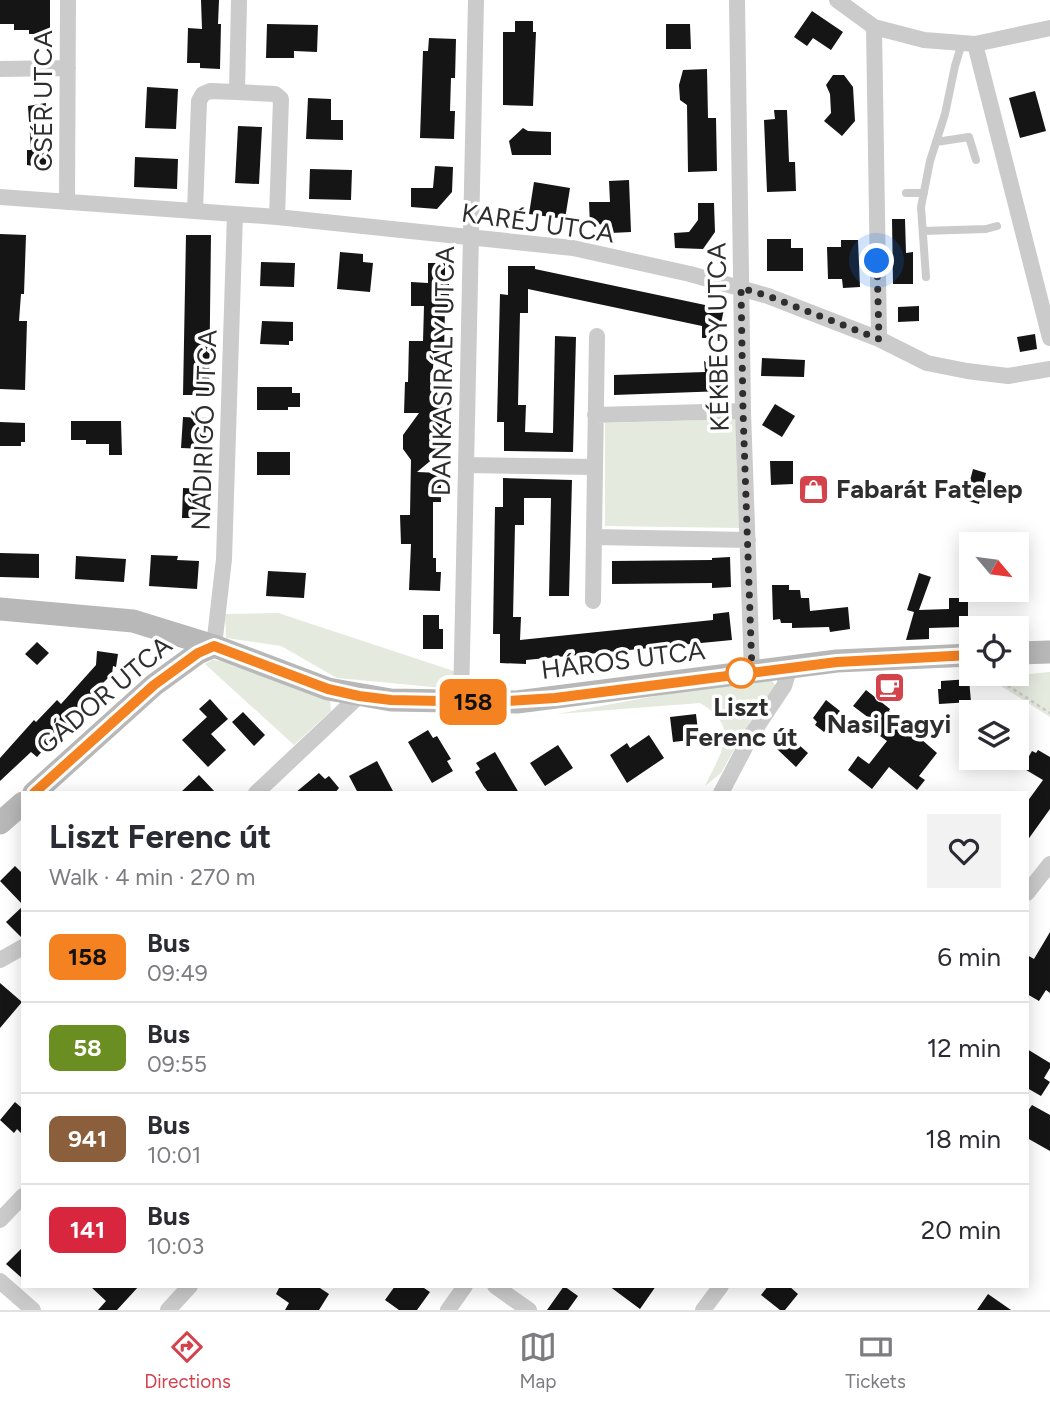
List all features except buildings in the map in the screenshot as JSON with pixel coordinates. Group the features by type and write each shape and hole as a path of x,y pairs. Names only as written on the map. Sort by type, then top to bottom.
{"street":[{"name":"CSÉR UTCA","path":"67,202 68,0"},
{"path":"237,92 239,0"},
{"name":"DANKASIRÁLY UTCA","path":"461,702 476,0"},
{"name":"KÉKBEGY UTCA","path":"737,0 743,411 752,672"},
{"path":"837,0 874,27 925,40 969,43 1050,28"},
{"path":"874,27 879,339"},
{"path":"969,43 1050,338"},
{"path":"0,69 68,68"},
{"path":"195,211 199,101 203,94 210,91 275,94 281,99 277,217"},
{"name":"KARÉJ UTCA","path":"0,197 277,217 573,248 768,296 879,339 927,363 1008,376 1050,369"},
{"name":"NÁDIRIGÓ UTCA","path":"214,646 224,559 234,214"},
{"path":"593,601 597,337"},
{"path":"595,415 743,411"},
{"path":"466,465 594,467"},
{"path":"594,537 748,540"},
{"name":"HÁROS UTCA","path":"0,609 133,621 214,646 328,689 391,700 530,701 790,667 883,658 959,655"},
{"name":"GÁDOR UTCA","path":"36,791 154,685 198,653 214,646"},
{"path":"1029,653 1050,652"},
{"path":"722,791 752,734 784,686 790,667"},
{"path":"258,791 359,696"},
{"path":"0,824 21,805"},
{"path":"1029,890 1050,864"},
{"path":"0,960 21,948"},
{"path":"0,1220 21,1198"},
{"path":"0,1281 33,1310"},
{"path":"168,1310 188,1288"},
{"path":"448,1310 464,1288"},
{"path":"498,1288 529,1310"},
{"path":"703,1310 720,1288"}],"lane":[{"path":"926,277 921,207 936,142 969,43"},
{"path":"936,142 969,137 976,160"},
{"path":"906,193 924,193"},
{"path":"923,231 985,229 997,226"}],"path":[{"path":"1008,686 1050,713"}],"shaded area":[{"path":"737,419 741,528 605,526 605,423"},
{"path":"278,613 457,672 454,689 337,678 281,646 226,638 225,614"},
{"path":"212,660 330,700 331,711 294,745 205,664"},
{"path":"1050,672 1050,717 1029,704 1029,700 1023,700 1001,686 1029,686 1029,674"},
{"path":"772,680 775,690 760,704 721,773 705,786 722,751 724,731 713,712 700,703 557,714 694,689"}],"bus line":[{"name":"158","path":"36,791 176,667 214,646 328,689 359,696 391,700 491,702 555,698 837,662 959,655"}],"place":[{"name":"Fabarát Fatelep","path":"813,489"},
{"name":"Liszt Ferenc út","path":"741,673"},
{"name":"Nasi Fagyi","path":"889,688"}],"route":[{"path":"741,673 752,672 741,288 879,339 877,261"}]}
